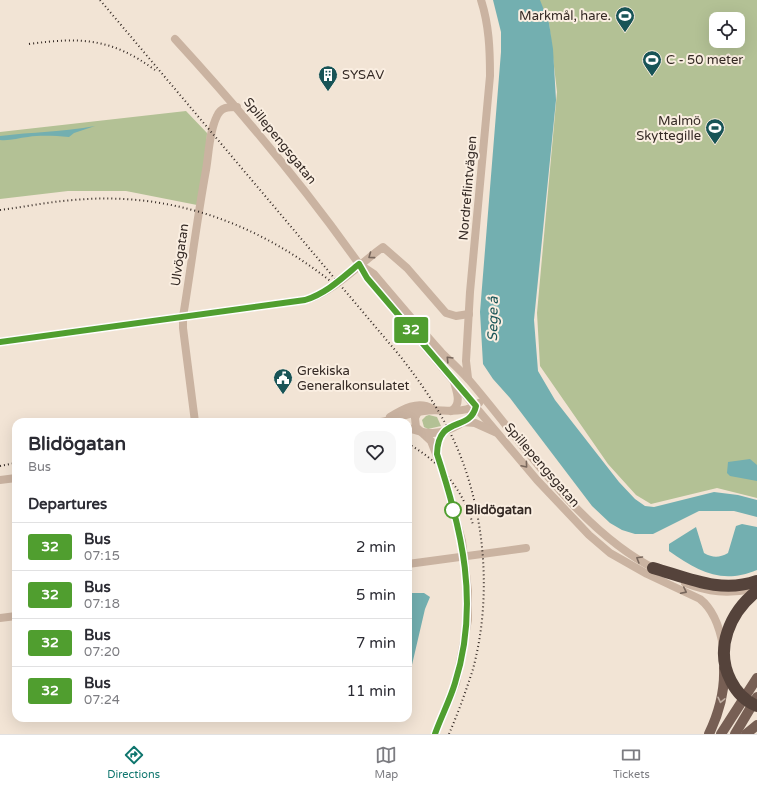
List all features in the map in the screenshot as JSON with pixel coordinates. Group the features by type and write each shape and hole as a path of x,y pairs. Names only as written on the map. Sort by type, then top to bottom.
{"highway":[{"path":"653,568 719,587 734,586 757,581"},
{"path":"757,591 734,615 729,627 724,651 724,664 737,692 744,699 757,706"}],"main road":[{"path":"709,734 721,700 724,686 724,664"},
{"path":"721,734 757,678"},
{"path":"735,734 757,697"},
{"path":"746,734 757,725"}],"street":[{"name":"Nordreflintvägen","path":"468,379 466,371 469,314 490,76 490,44 487,19 481,0"},
{"name":"Spillepengsgatan","path":"175,39 237,107 301,185 359,264 367,278 554,499 610,553 706,604 716,622 724,651"},
{"name":"Ulvögatan","path":"194,418 183,328 183,317 198,211 212,133 217,116 221,110 228,107 237,107"},
{"path":"0,342 288,303 314,297 335,284 359,264 384,247 408,268 446,313 456,316 469,314"},
{"name":"Spillepengsgatan","path":"359,264 374,274 441,352 468,379 554,482 602,534 620,548 653,568 681,582 704,590 725,593 757,588"},
{"path":"450,411 457,405 458,399 454,381"},
{"path":"412,429 433,433 443,431 462,422 472,415 476,406 484,399"},
{"path":"389,418 411,406 425,405 437,411"},
{"path":"396,418 428,410 450,411 476,406"},
{"path":"418,412 415,423 416,427 431,441 437,454 465,556 469,607 465,640 456,683 435,734"},
{"path":"462,422 484,425 500,435"},
{"path":"437,454 437,443 443,431"},
{"path":"0,480 12,478"},
{"path":"412,563 526,548"},
{"path":"0,618 12,616"}],"green space":[{"path":"539,0 757,0 757,498 717,488 651,504 636,495 608,464 540,366 537,313 557,92 549,23"},
{"path":"186,111 207,133 206,154 197,205 126,191 68,191 0,199 0,132"},
{"path":"429,415 437,417 441,426 428,429 424,427 422,420"}],"water":[{"name":"Sege å","path":"493,0 540,0 549,23 553,49 556,100 534,320 538,371 555,400 619,482 635,499 645,506 654,507 714,492 738,495 757,500 757,517 734,511 699,511 653,534 635,534 622,530 610,523 592,506 510,398 493,379 483,364 480,312 501,52 501,32"},
{"path":"95,126 74,133 69,137 38,136 0,140 0,136 71,130"},
{"path":"750,459 757,465 757,481 730,476 727,473 728,462"},
{"path":"742,524 757,527 757,570 732,576 710,574 690,565 669,551 669,544 696,527 704,553 713,557 722,556 728,553 736,526"},
{"path":"412,593 424,593 430,597 425,609 412,665"}],"railway":[{"path":"100,0 400,356 427,393 450,432 462,460 476,510 481,537 484,590 479,643 473,669 449,734"},
{"path":"29,44 64,41 95,42 124,51 155,70"},
{"path":"0,210 73,200 109,199 144,201 178,206 243,228 274,243 333,283"},
{"path":"412,447 430,459 449,478 463,500 473,525"},
{"path":"0,466 12,464"}],"bus line":[{"name":"32","path":"0,342 305,300 322,294 359,264 367,278 476,406 472,415 462,422 443,431 440,434 437,443 437,454 465,556 469,607 465,640 456,683 435,734"}],"place":[{"name":"Markmål, hare.","path":"625,33"},
{"name":"C - 50 meter","path":"652,77"},
{"name":"SYSAV","path":"328,92"},
{"name":"Malmö Skyttegille","path":"715,145"},
{"name":"Grekiska Generalkonsulatet","path":"283,395"},
{"name":"Blidögatan","path":"453,510"}]}
